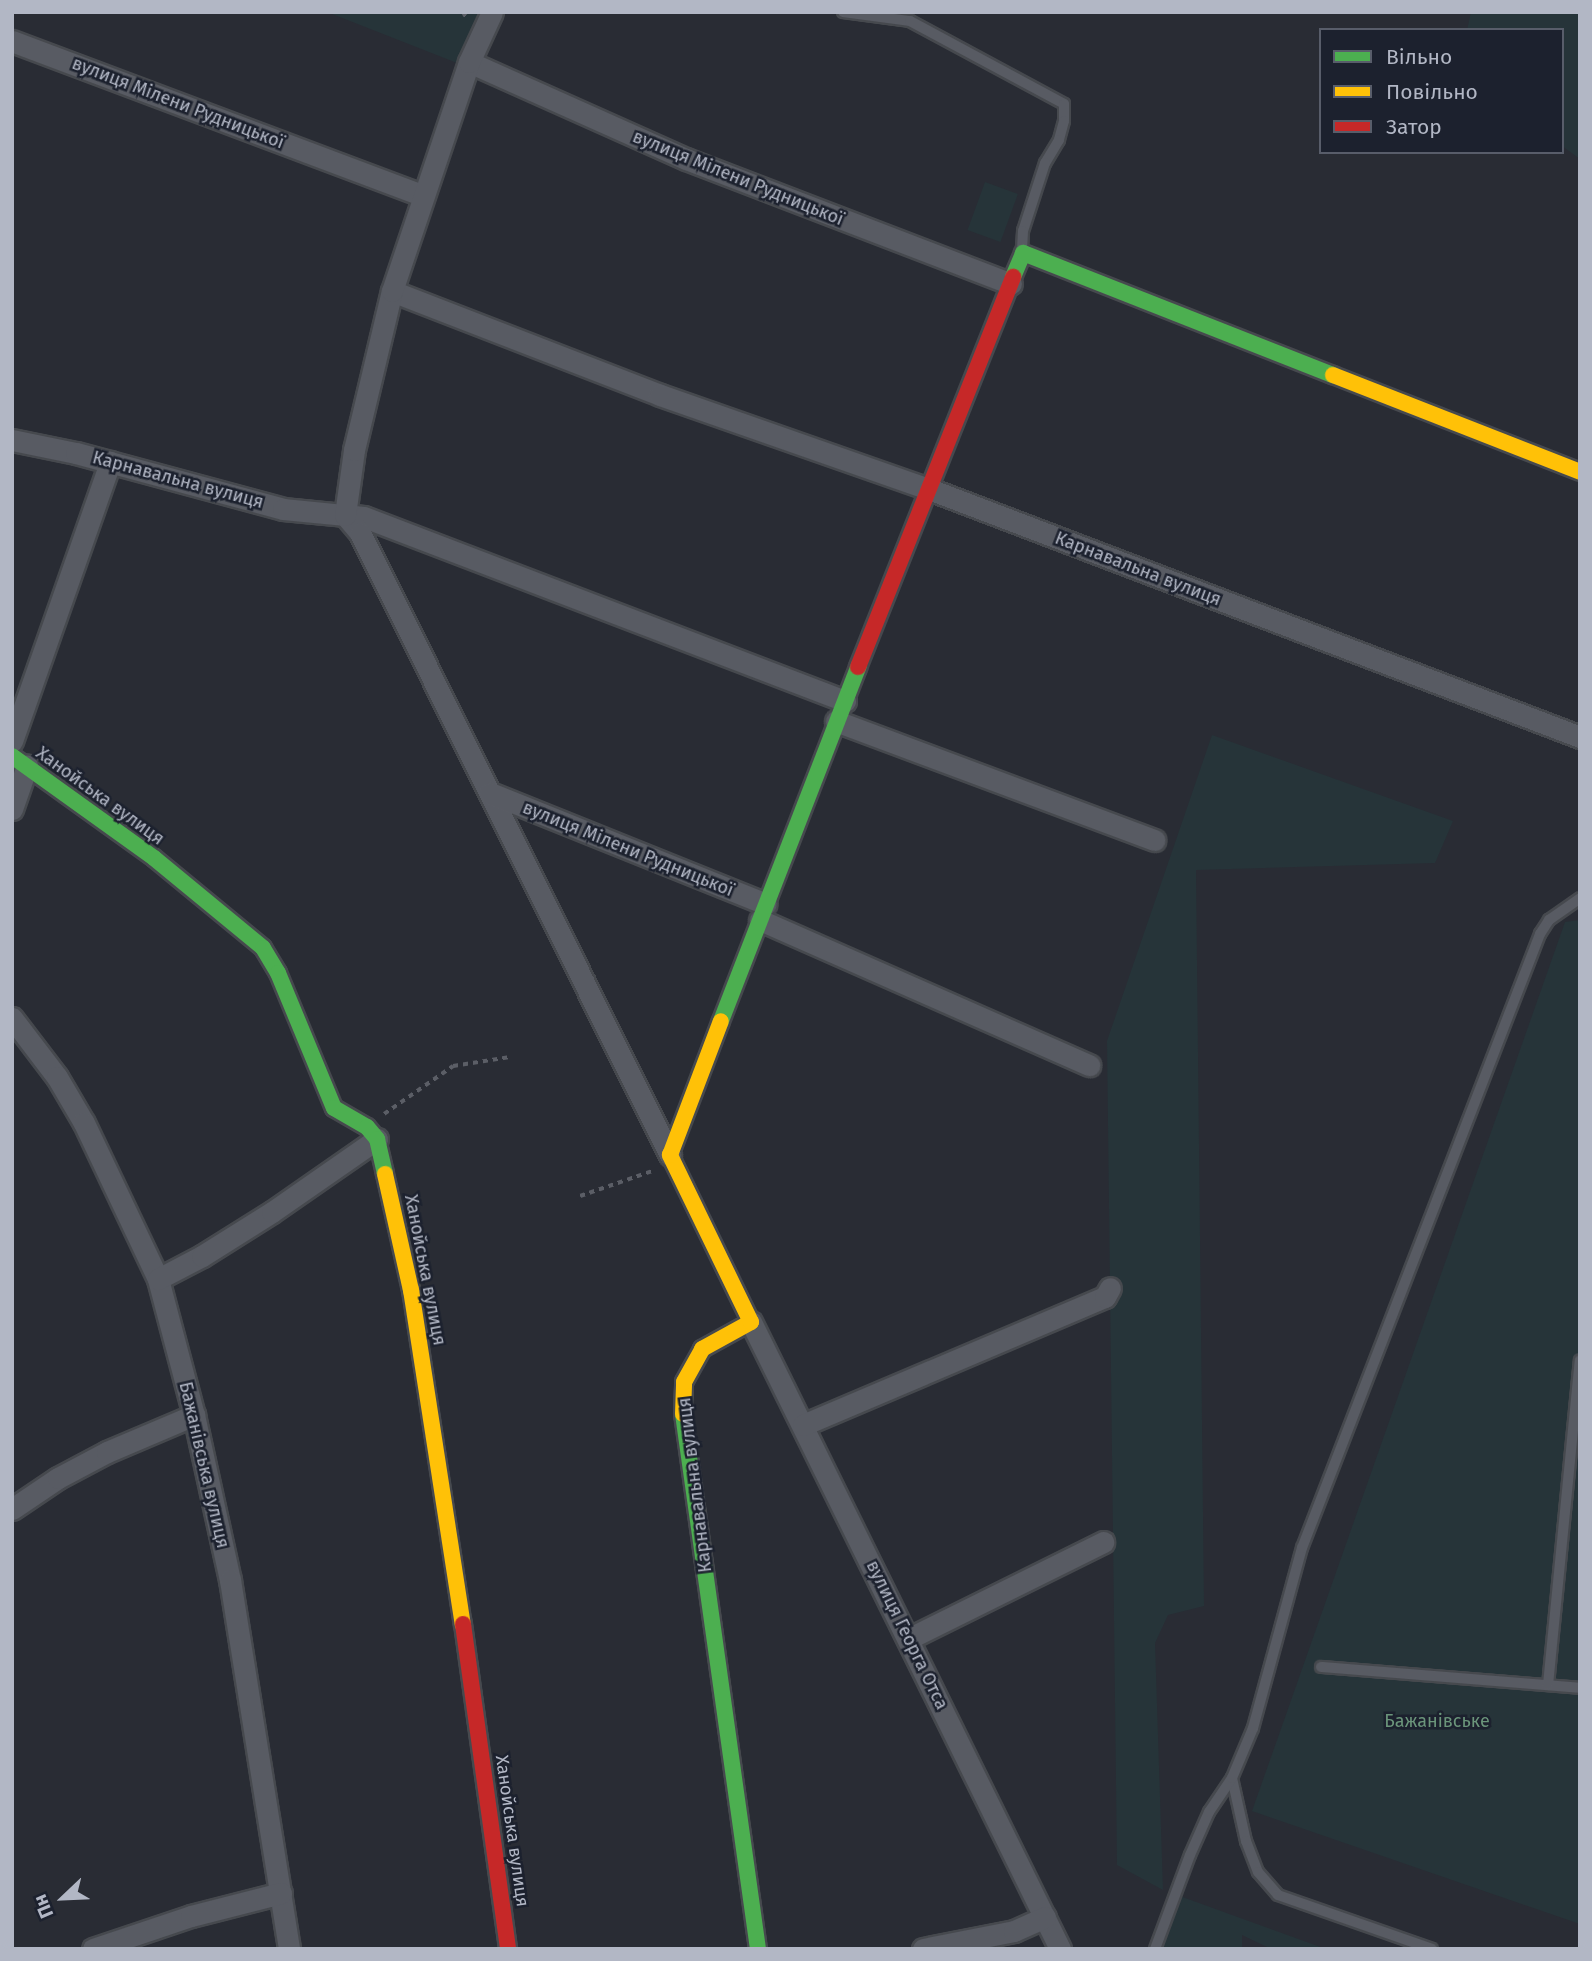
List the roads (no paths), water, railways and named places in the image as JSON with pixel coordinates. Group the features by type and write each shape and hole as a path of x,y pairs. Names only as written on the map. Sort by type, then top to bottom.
{"street":[{"path":"492,12 469,62 391,291 354,450 345,515 360,533 751,1322"},
{"name":"вулиця Мілени Рудницької","path":"12,41 422,195"},
{"name":"вулиця Мілени Рудницької","path":"469,62 686,159 1011,284"},
{"path":"672,1159 840,711 1023,253 1580,472"},
{"path":"391,291 660,395 929,489"},
{"name":"Карнавальна вулиця","path":"12,440 110,461 283,509 345,515"},
{"path":"12,741 110,461"},
{"name":"Карнавальна вулиця","path":"929,489 1580,737"},
{"path":"345,515 380,522 607,612 1155,840"},
{"path":"12,809 19,761"},
{"name":"Ханойська вулиця","path":"19,761 154,859 263,948 278,973 334,1108 372,1133 411,1290 508,1949"},
{"name":"вулиця Мілени Рудницької","path":"490,793 763,912"},
{"path":"763,912 1089,1065"},
{"name":"Бажанівська вулиця","path":"12,1018 57,1077 84,1123 158,1279 194,1415 230,1580 289,1949"},
{"path":"158,1279 202,1256 272,1212 372,1133"},
{"path":"803,1425 1105,1297 1110,1288"},
{"name":"Карнавальна вулиця","path":"751,1322 702,1349 684,1382 681,1402 758,1949"},
{"name":"вулиця Георга Отса","path":"751,1322 1060,1949"},
{"path":"12,1509 58,1478 107,1452 194,1415"},
{"path":"908,1639 1103,1542"},
{"path":"93,1949 191,1916 281,1893"},
{"path":"923,1949 1014,1931 1045,1917"}],"lane":[{"path":"842,12 910,21 1064,104 1066,114 1059,140 1045,163 1023,231 1023,253"},
{"path":"1155,1949 1205,1823 1232,1778 1253,1728 1302,1548 1539,934 1549,920 1580,898"},
{"path":"1548,1685 1580,1361"},
{"path":"1321,1667 1580,1688"},
{"path":"1232,1778 1245,1842 1258,1872 1279,1895 1432,1949"}],"park label":[{"name":"Бажанівське","path":"1437,1721"}]}
